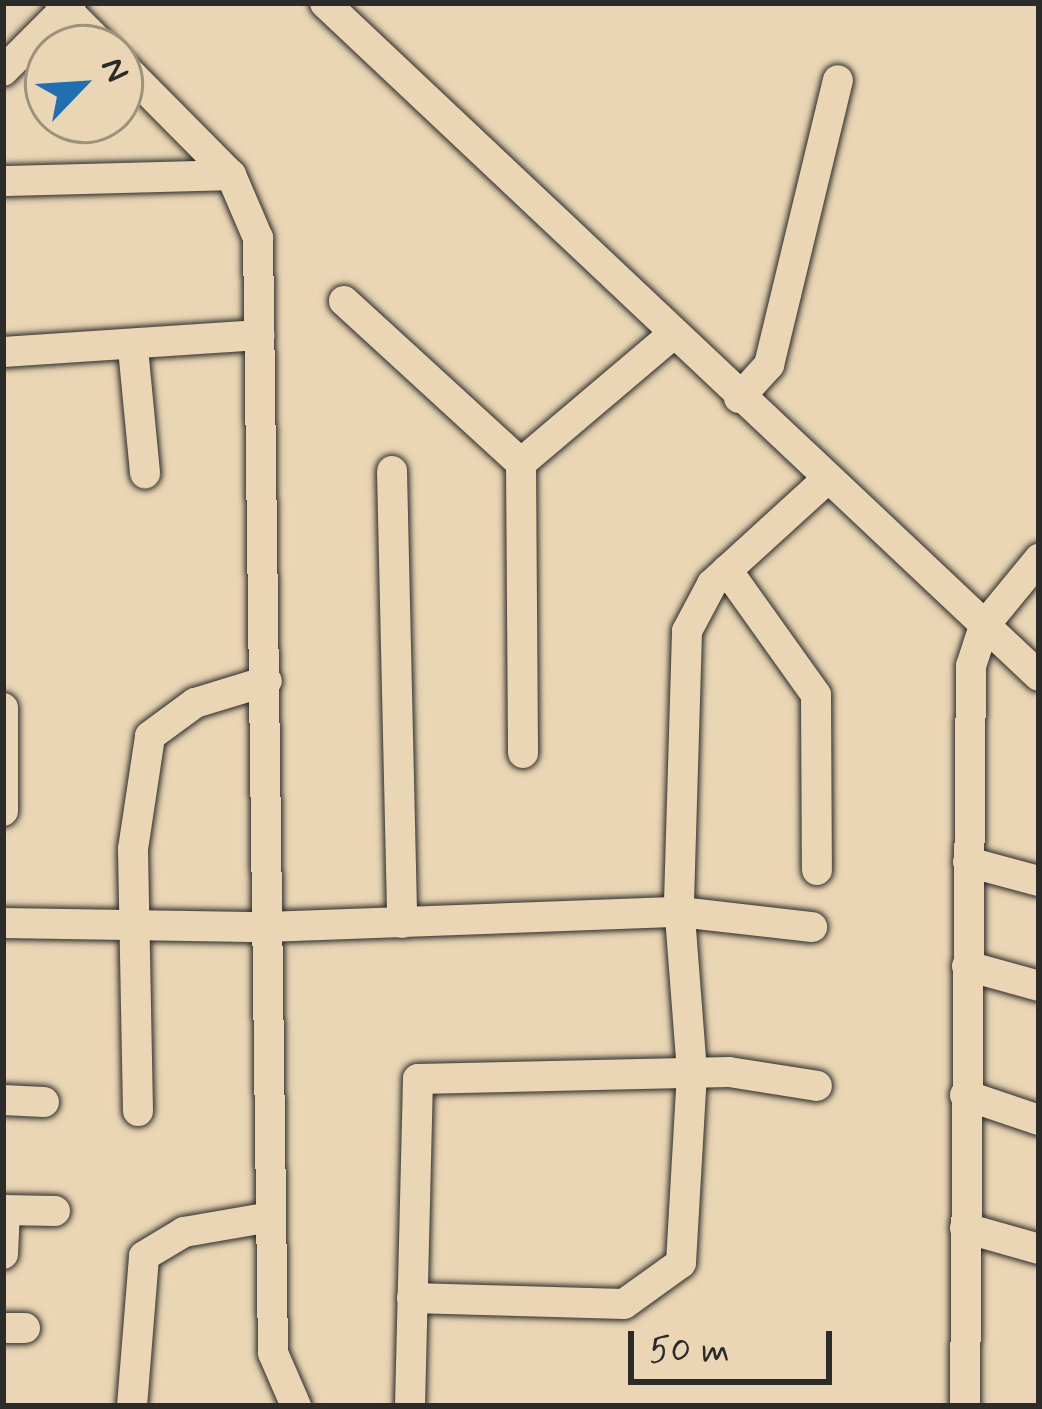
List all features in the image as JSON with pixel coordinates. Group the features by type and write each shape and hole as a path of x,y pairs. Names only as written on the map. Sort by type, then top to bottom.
{"street":[{"path":"3,71 66,5"},
{"path":"341,8 672,334 1039,676"},
{"path":"739,398 769,364 838,80"},
{"path":"144,87 231,175 258,238 268,682 266,927 273,1353 296,1406"},
{"path":"3,181 231,175"},
{"path":"344,301 521,463 523,753"},
{"path":"521,463 672,334"},
{"path":"3,352 133,347 259,335"},
{"path":"133,347 146,473"},
{"path":"392,472 402,923"},
{"path":"412,1298 624,1304 663,1286 688,1236 692,1072 680,912 687,631 727,570 827,479"},
{"path":"965,1406 971,666 984,626 1039,559"},
{"path":"727,570 816,695 817,871"},
{"path":"138,1111 134,832 152,731 268,682"},
{"path":"3,708 3,811"},
{"path":"968,862 1039,881"},
{"path":"3,923 266,927 680,912 812,928"},
{"path":"967,966 1039,986"},
{"path":"410,1406 418,1078 692,1072 817,1086"},
{"path":"965,1095 1039,1120"},
{"path":"3,1100 44,1102"},
{"path":"3,1254 4,1210 55,1211"},
{"path":"132,1406 144,1256 184,1232 271,1217"},
{"path":"965,1228 1039,1249"}]}
